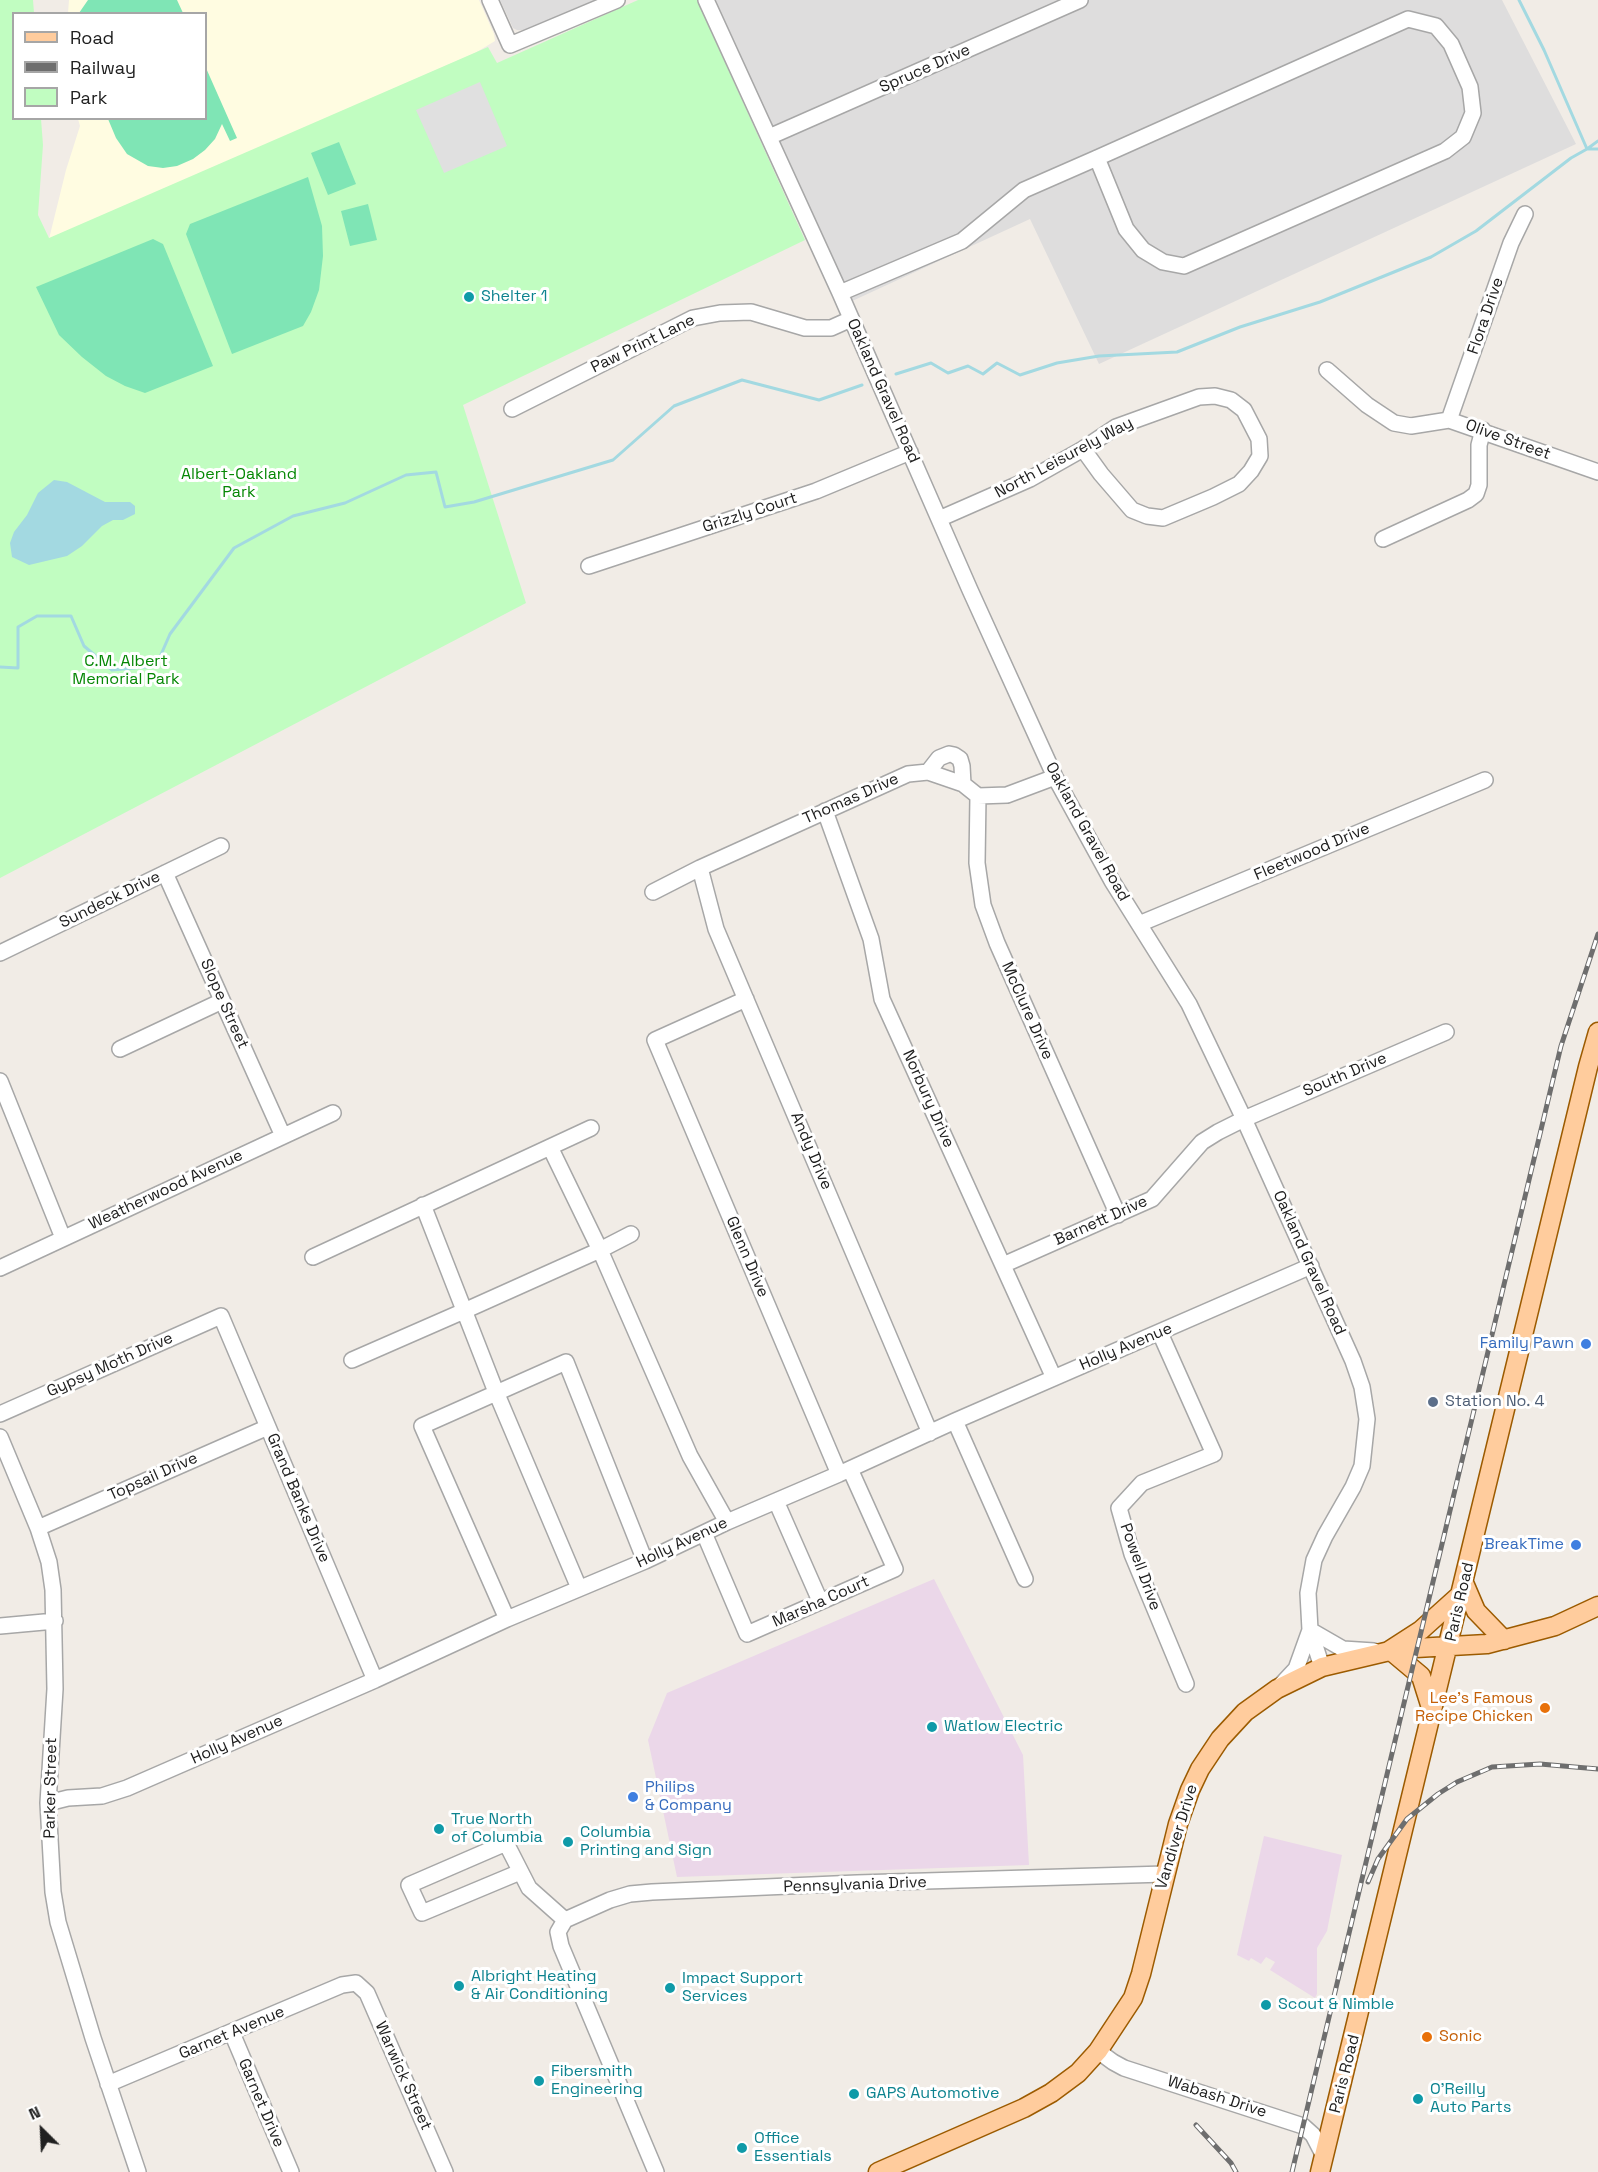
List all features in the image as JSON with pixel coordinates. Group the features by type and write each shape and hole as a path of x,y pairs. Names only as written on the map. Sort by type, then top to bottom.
{"main road":[{"name":"Paris Road","path":"1322,2164 1598,1032"},
{"path":"1433,1713 1421,1676 1386,1651 1421,1630 1462,1588 1476,1611 1504,1640"},
{"name":"Vandiver Drive","path":"889,2170 1024,2108 1051,2093 1078,2073 1098,2051 1133,1998 1178,1824 1190,1790 1200,1769 1220,1740 1245,1712 1277,1689 1322,1667 1386,1651 1487,1644 1555,1626 1598,1606"}],"street":[{"path":"490,0 510,45 617,0"},
{"name":"Oakland Gravel Road","path":"706,0 840,293 1055,777 1112,881 1189,1004 1244,1119 1353,1361 1362,1387 1368,1419 1362,1466 1353,1487 1324,1536 1314,1560 1308,1593 1310,1630 1322,1667"},
{"name":"Spruce Drive","path":"769,137 1080,0"},
{"path":"840,293 962,240 1024,190 1408,19 1436,26 1451,44 1470,87 1473,113 1463,137 1445,151 1184,266 1163,262 1143,250 1126,228 1097,158"},
{"name":"Flora Drive","path":"1449,420 1511,243 1526,214"},
{"name":"Paw Print Lane","path":"512,409 693,318 720,312 751,312 805,328 831,328 851,319"},
{"name":"Olive Street","path":"1327,370 1367,405 1394,423 1411,426 1449,420 1598,471"},
{"name":"North Leisurely Way","path":"939,519 1030,479 1116,427 1199,397 1215,396 1231,400 1244,410 1259,439 1260,456 1251,471 1239,484 1163,518 1147,516 1132,510 1083,449"},
{"path":"1383,539 1468,500 1476,494 1479,485 1479,445 1483,430"},
{"name":"Grizzly Court","path":"589,566 816,491 910,452"},
{"path":"963,784 960,759 954,755 949,754 939,758 928,772 963,784 978,796 1007,795 1055,777"},
{"name":"Thomas Drive","path":"653,892 700,868 908,774 928,772"},
{"name":"Fleetwood Drive","path":"1139,924 1485,780"},
{"name":"McClure Drive","path":"978,796 977,863 983,905 996,943 1118,1215"},
{"name":"Norbury Drive","path":"825,811 871,939 882,999 1054,1378"},
{"name":"Sundeck Drive","path":"0,953 221,846"},
{"name":"Andy Drive","path":"700,868 716,929 930,1433"},
{"name":"Slope Street","path":"165,873 283,1136"},
{"name":"Glenn Drive","path":"746,999 655,1040 844,1472 895,1569"},
{"path":"120,1049 222,1000"},
{"name":"South Drive","path":"1244,1119 1446,1032"},
{"path":"0,1081 63,1238"},
{"name":"Weatherwood Avenue","path":"0,1268 333,1113"},
{"name":"Barnett Drive","path":"1003,1265 1152,1199 1202,1142 1244,1119"},
{"path":"313,1257 591,1128"},
{"path":"550,1147 600,1250 690,1456 727,1522"},
{"path":"423,1205 496,1392 579,1588"},
{"path":"352,1360 600,1250 631,1234"},
{"name":"Holly Avenue","path":"48,1803 68,1798 102,1796 127,1788 375,1680 507,1618 645,1561 955,1421 1311,1266"},
{"name":"Gypsy Moth Drive","path":"0,1414 221,1316"},
{"name":"Grand Banks Drive","path":"221,1316 375,1680"},
{"name":"Powell Drive","path":"1161,1333 1214,1454 1142,1483 1119,1508 1132,1554 1186,1684"},
{"path":"507,1618 422,1426 566,1362 645,1561"},
{"path":"955,1421 1025,1579"},
{"name":"Topsail Drive","path":"38,1528 268,1427"},
{"name":"Parker Street","path":"0,1437 38,1528 48,1562 55,1621 55,1689 48,1803 53,1892 58,1922 138,2172"},
{"path":"776,1501 820,1601"},
{"name":"Marsha Court","path":"704,1533 747,1634 895,1569"},
{"path":"0,1626 55,1621"},
{"path":"1277,1689 1296,1669 1310,1630 1343,1649 1386,1651"},
{"path":"520,1872 422,1913 409,1885 506,1843 529,1888 561,1926 561,1946 656,2172"},
{"name":"Pennsylvania Drive","path":"561,1926 610,1900 630,1894 652,1892 857,1883 1165,1874"},
{"name":"Garnet Avenue","path":"108,2084 342,1985 356,1983"},
{"name":"Warwick Street","path":"356,1983 367,1993 445,2172"},
{"name":"Garnet Drive","path":"232,2033 291,2172"},
{"name":"Wabash Drive","path":"1098,2051 1124,2068 1274,2115 1308,2129 1318,2142 1322,2164"}],"shaded area":[{"path":"69,0 479,0 495,41 475,53 49,239 66,170 80,126 78,120 207,120 207,12 68,12"},
{"path":"500,0 602,0 532,31 513,28"},
{"path":"715,0 1502,0 1576,144 1099,364 1030,219 850,302"},
{"path":"480,82 507,146 444,173 416,110"},
{"path":"934,1579 1023,1755 1029,1865 677,1877 648,1740 667,1693"},
{"path":"1264,1836 1342,1855 1327,1931 1317,1948 1317,1994 1315,1998 1270,1970 1275,1962 1266,1957 1261,1964 1251,1958 1249,1961 1237,1955"}],"green space":[{"name":"Albert-Oakland Park","path":"0,0 33,0 34,12 12,12 12,120 41,120 43,145 38,215 49,238 488,47 497,63 638,0 697,0 805,240 463,405 526,603 0,878"},
{"path":"88,0 177,0 183,12 80,12"},
{"path":"207,70 237,138 230,141 222,124 215,139 193,159 177,166 163,168 148,166 127,154 116,138 108,120 207,120"},
{"path":"339,142 356,184 328,195 311,153"},
{"path":"308,177 322,226 323,256 319,290 311,312 303,326 232,354 186,234 190,224"},
{"path":"368,204 377,240 350,246 341,211"},
{"path":"153,239 163,244 213,366 145,393 106,376 59,335 36,287"}],"water":[{"path":"54,480 67,482 105,502 130,502 135,506 135,514 123,520 113,520 102,526 82,546 67,556 29,565 12,557 10,543 14,532 27,515 38,493"}],"waterway":[{"path":"1519,0 1544,50 1587,149 1598,141"},
{"path":"896,374 931,363 948,373 968,366 983,374 997,363 1020,375 1057,363 1099,356 1177,352 1240,327 1320,302 1431,257 1476,231 1571,158 1587,149 1598,149"},
{"path":"0,667 18,668 18,627 37,616 71,616 84,646 112,670 156,666 170,634 234,548 293,516 345,503 406,475 436,472 445,507 474,502 613,460 674,406 742,380 819,400 862,385"}],"railway":[{"path":"1292,2172 1561,1046 1598,934"},
{"path":"1368,1882 1378,1859 1407,1819 1457,1782 1492,1767 1540,1764 1598,1769"},
{"path":"1196,2125 1231,2163 1236,2172"}],"place":[{"name":"Shelter 1","path":"469,297"},
{"name":"Family Pawn","path":"1586,1344"},
{"name":"Station No. 4","path":"1433,1402"},
{"name":"BreakTime","path":"1576,1545"},
{"name":"Lee's Famous Recipe Chicken","path":"1545,1708"},
{"name":"Watlow Electric","path":"932,1727"},
{"name":"Philips & Company","path":"633,1797"},
{"name":"True North of Columbia","path":"439,1829"},
{"name":"Columbia Printing and Sign","path":"568,1842"},
{"name":"Albright Heating & Air Conditioning","path":"459,1986"},
{"name":"Impact Support Services","path":"670,1988"},
{"name":"Scout & Nimble","path":"1266,2005"},
{"name":"Sonic","path":"1427,2037"},
{"name":"Fibersmith Engineering","path":"539,2081"},
{"name":"GAPS Automotive","path":"854,2094"},
{"name":"O’Reilly Auto Parts","path":"1418,2099"},
{"name":"Office Essentials","path":"742,2148"}],"park label":[{"name":"C.M. Albert Memorial Park","path":"126,671"}]}
